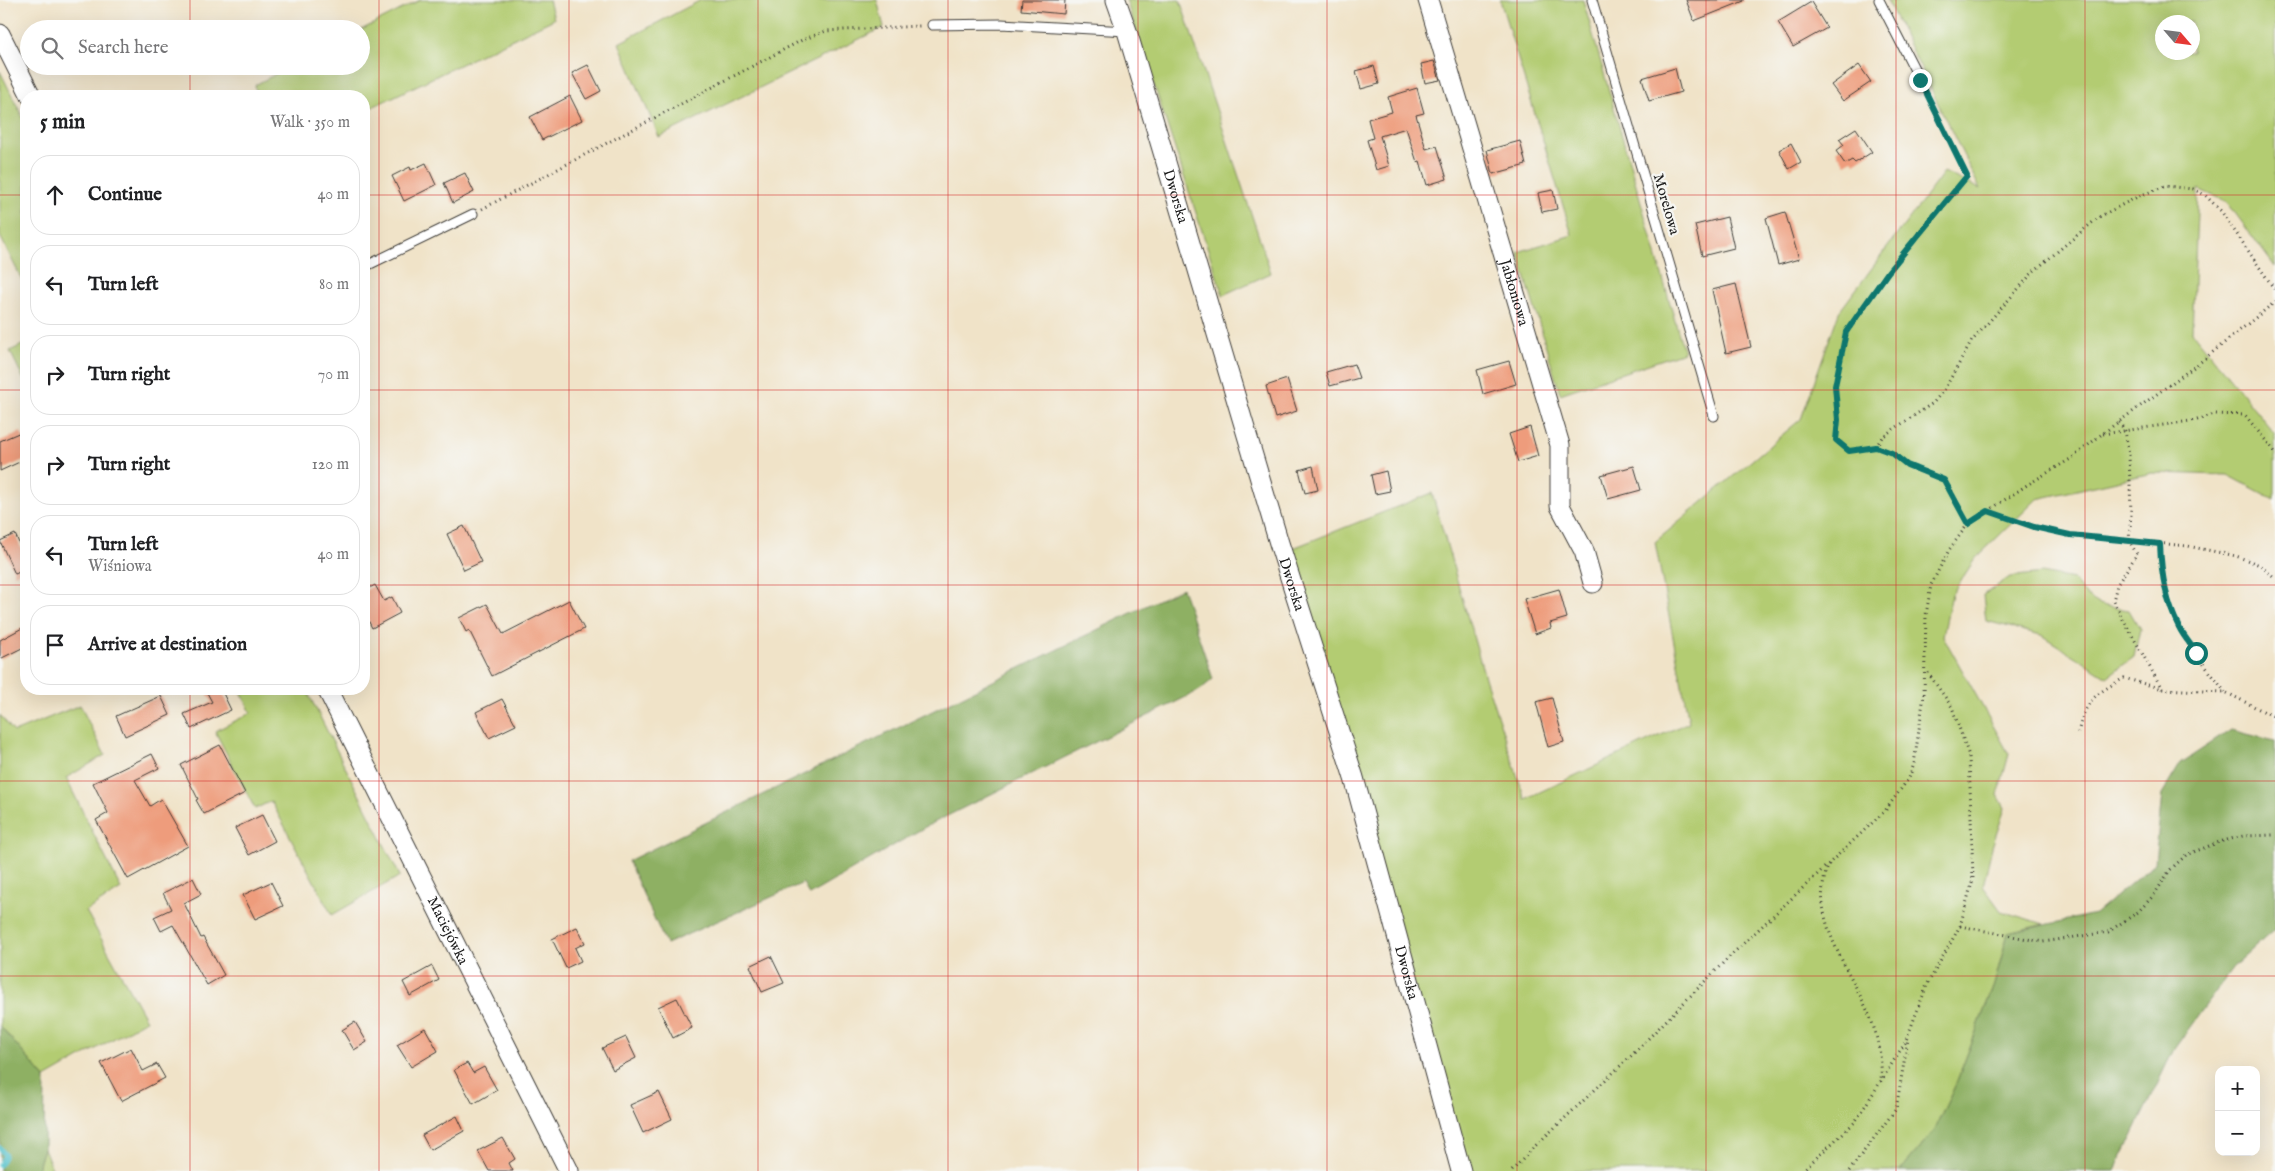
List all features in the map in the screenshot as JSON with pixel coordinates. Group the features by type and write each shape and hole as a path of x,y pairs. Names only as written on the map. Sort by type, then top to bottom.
{"street":[{"name":"Dworska","path":"1116,0 1128,31 1279,542 1354,778 1461,1171"},
{"name":"Jabłoniowa","path":"1428,0 1560,444 1560,506 1584,550 1593,583"},
{"path":"0,34 20,74"},
{"path":"20,75 28,90"},
{"name":"Maciejówka","path":"330,695 569,1171"}],"lane":[{"name":"Morelowa","path":"1592,0 1714,416"},
{"path":"1879,0 1920,80"},
{"path":"932,25 1001,24 1128,31"},
{"path":"370,264 473,214"}],"path":[{"path":"473,214 810,37 826,31 932,25"},
{"path":"1920,80 1967,176 1888,272 1846,332 1835,386 1838,420 1836,440 1849,451 1876,447 1892,453 1907,465 1944,480 1968,524"},
{"path":"1876,447 1882,437 1933,403 1944,390 1972,341 2034,271 2098,217 2139,196 2166,186 2193,189 2205,195 2221,211 2275,290"},
{"path":"1512,1171 1533,1148 1684,1004 1728,957 1885,811 1909,778 1914,764 1920,729 1926,669 1926,615 1931,585 1949,550 1968,524 2072,458 2198,364 2275,302"},
{"path":"2102,434 2197,420 2214,414 2245,415 2275,452"},
{"path":"2119,422 2124,431 2129,454 2131,514 2129,541 2138,554 2117,585 2113,601 2162,689"},
{"path":"1988,511 2034,527 2070,535 2188,546 2236,556 2260,564 2275,579"},
{"path":"2160,544 2160,561 2167,596 2179,627 2225,692"},
{"path":"1802,1171 1855,1122 1905,1043 1927,985 1960,926 1973,879 1969,756 1952,707 1926,669"},
{"path":"2078,733 2082,716 2092,697 2124,678 2140,681 2162,689 2225,692 2275,717"},
{"path":"1960,926 2043,942 2108,932 2138,912 2154,895 2170,870 2186,855 2219,842 2243,836 2275,835"},
{"path":"1830,862 1823,877 1823,904 1837,950 1876,1033 1882,1061 1882,1081"},
{"path":"1849,1171 1896,1109 1910,1030"}],"green space":[{"path":"420,0 549,0 554,19 370,108 370,90 256,90 255,85 274,75 370,75 370,25"},
{"path":"701,0 877,0 884,27 659,137 619,43"},
{"path":"1126,0 1180,0 1271,273 1223,295"},
{"path":"1500,0 1583,0 1684,352 1560,394 1518,252 1572,235"},
{"path":"1887,0 2275,0 2275,267 2227,202 2198,189 2192,332 2275,434 2275,500 2228,475 2152,473 2037,499 1975,559 1952,594 1943,636 2009,754 1998,795 2005,808 1992,847 1983,886 2001,911 2044,924 2008,933 1994,985 1955,1086 1934,1131 1900,1171 1467,1171 1288,550 1432,493 1486,681 1525,799 1689,722 1655,542 1801,419 1839,312 1944,172 1980,189"},
{"path":"0,71 20,112 20,276 0,236"},
{"path":"20,346 20,372 10,351"},
{"path":"2042,573 2073,579 2085,594 2096,602 2110,607 2129,610 2140,629 2134,657 2107,677 2041,635 1986,621 1983,595 2010,577"},
{"path":"1182,588 1213,679 1200,690 925,827 809,895 803,883 666,944 628,861"},
{"path":"243,695 309,695 400,876 332,915 271,801 255,809 215,731 251,713"},
{"path":"80,705 105,755 66,778 121,889 86,911 146,1020 45,1078 0,1026 0,715 14,732"},
{"path":"2231,730 2275,741 2275,929 2235,965 2174,1049 2115,1171 1900,1171 1934,1131 1955,1086 1994,985 2008,933 2095,914 2155,863 2162,794 2181,763"},
{"path":"0,1026 45,1078 44,1148 37,1171 0,1171"},
{"path":"44,1148 53,1171 37,1171"}],"building":[{"path":"1022,0 1065,0 1064,14 1021,10"},
{"path":"1686,0 1744,0 1744,1 1694,21"},
{"path":"1811,2 1827,28 1793,47 1778,22"},
{"path":"1434,61 1440,80 1425,83 1421,64"},
{"path":"588,65 601,91 586,99 572,73"},
{"path":"1859,65 1871,82 1843,101 1831,85"},
{"path":"1374,66 1379,84 1361,89 1356,71"},
{"path":"1675,68 1681,92 1649,101 1642,78"},
{"path":"1417,88 1424,113 1416,115 1426,149 1437,146 1447,179 1427,185 1420,161 1417,162 1406,128 1380,136 1389,166 1376,170 1367,140 1373,138 1368,119 1392,112 1388,97"},
{"path":"570,96 582,120 542,140 530,117"},
{"path":"1856,128 1872,152 1855,163 1852,160 1845,164 1836,151 1844,145 1839,139"},
{"path":"1520,141 1526,165 1493,174 1487,150"},
{"path":"1791,143 1801,162 1789,169 1779,150"},
{"path":"426,163 436,185 404,201 392,176 410,167 411,170"},
{"path":"465,173 474,192 453,203 444,183"},
{"path":"1553,190 1557,209 1542,212 1538,193"},
{"path":"1785,212 1799,259 1778,265 1766,218"},
{"path":"1727,217 1734,248 1702,256 1695,225"},
{"path":"1736,284 1751,347 1726,353 1712,290"},
{"path":"1509,361 1516,384 1483,394 1477,370"},
{"path":"1354,364 1359,378 1330,386 1326,372"},
{"path":"1287,379 1297,411 1275,418 1266,386"},
{"path":"1530,427 1538,456 1518,462 1509,434"},
{"path":"20,432 20,462 0,471 0,441"},
{"path":"1313,466 1318,490 1305,493 1299,470"},
{"path":"1634,466 1641,490 1608,499 1601,475"},
{"path":"1386,471 1390,491 1375,494 1371,475"},
{"path":"464,526 481,562 464,570 447,534"},
{"path":"15,534 20,545 20,572 15,574 0,541"},
{"path":"375,585 384,601 392,597 400,613 372,628 370,624 370,588"},
{"path":"1559,589 1567,618 1550,623 1551,628 1535,634 1524,599"},
{"path":"569,600 584,629 492,676 469,630 466,632 459,618 487,604 503,634"},
{"path":"20,629 20,649 0,659 0,640"},
{"path":"208,695 224,695 231,710 191,729 184,714 212,702"},
{"path":"161,696 170,715 125,736 116,716"},
{"path":"1552,698 1564,742 1548,747 1536,702"},
{"path":"502,699 516,725 489,738 476,712"},
{"path":"220,745 245,793 204,814 181,765"},
{"path":"152,754 159,768 135,780 150,806 161,799 188,846 128,879 96,820 108,813 93,783"},
{"path":"262,815 275,841 249,855 235,828"},
{"path":"193,878 201,894 184,903 201,938 203,937 224,975 207,985 173,925 161,931 154,917 171,909 163,893"},
{"path":"271,882 283,906 255,919 243,895"},
{"path":"577,927 585,943 575,948 581,961 566,968 552,939"},
{"path":"771,956 784,983 762,992 750,966"},
{"path":"432,966 439,980 410,996 403,982"},
{"path":"677,998 692,1028 673,1038 658,1007"},
{"path":"355,1022 367,1042 354,1050 342,1030"},
{"path":"425,1028 438,1051 411,1067 397,1045"},
{"path":"626,1037 636,1058 613,1070 602,1048"},
{"path":"131,1048 143,1071 157,1064 165,1078 121,1101 101,1063"},
{"path":"467,1063 473,1073 484,1067 497,1090 473,1104 454,1070"},
{"path":"659,1092 672,1119 643,1133 630,1105"},
{"path":"457,1116 464,1131 430,1150 422,1135"},
{"path":"503,1138 515,1159 509,1163 513,1171 489,1171 478,1151"}],"waterway":[{"path":"0,1148 5,1155 0,1165"}],"route":[{"path":"1920,80 1967,176 1888,272 1846,332 1835,386 1838,420 1836,440 1849,451 1876,447 1892,453 1907,465 1944,480 1955,497 1968,524 1988,511 2034,527 2070,535 2160,544 2160,561 2167,596 2179,627 2196,653"}]}
